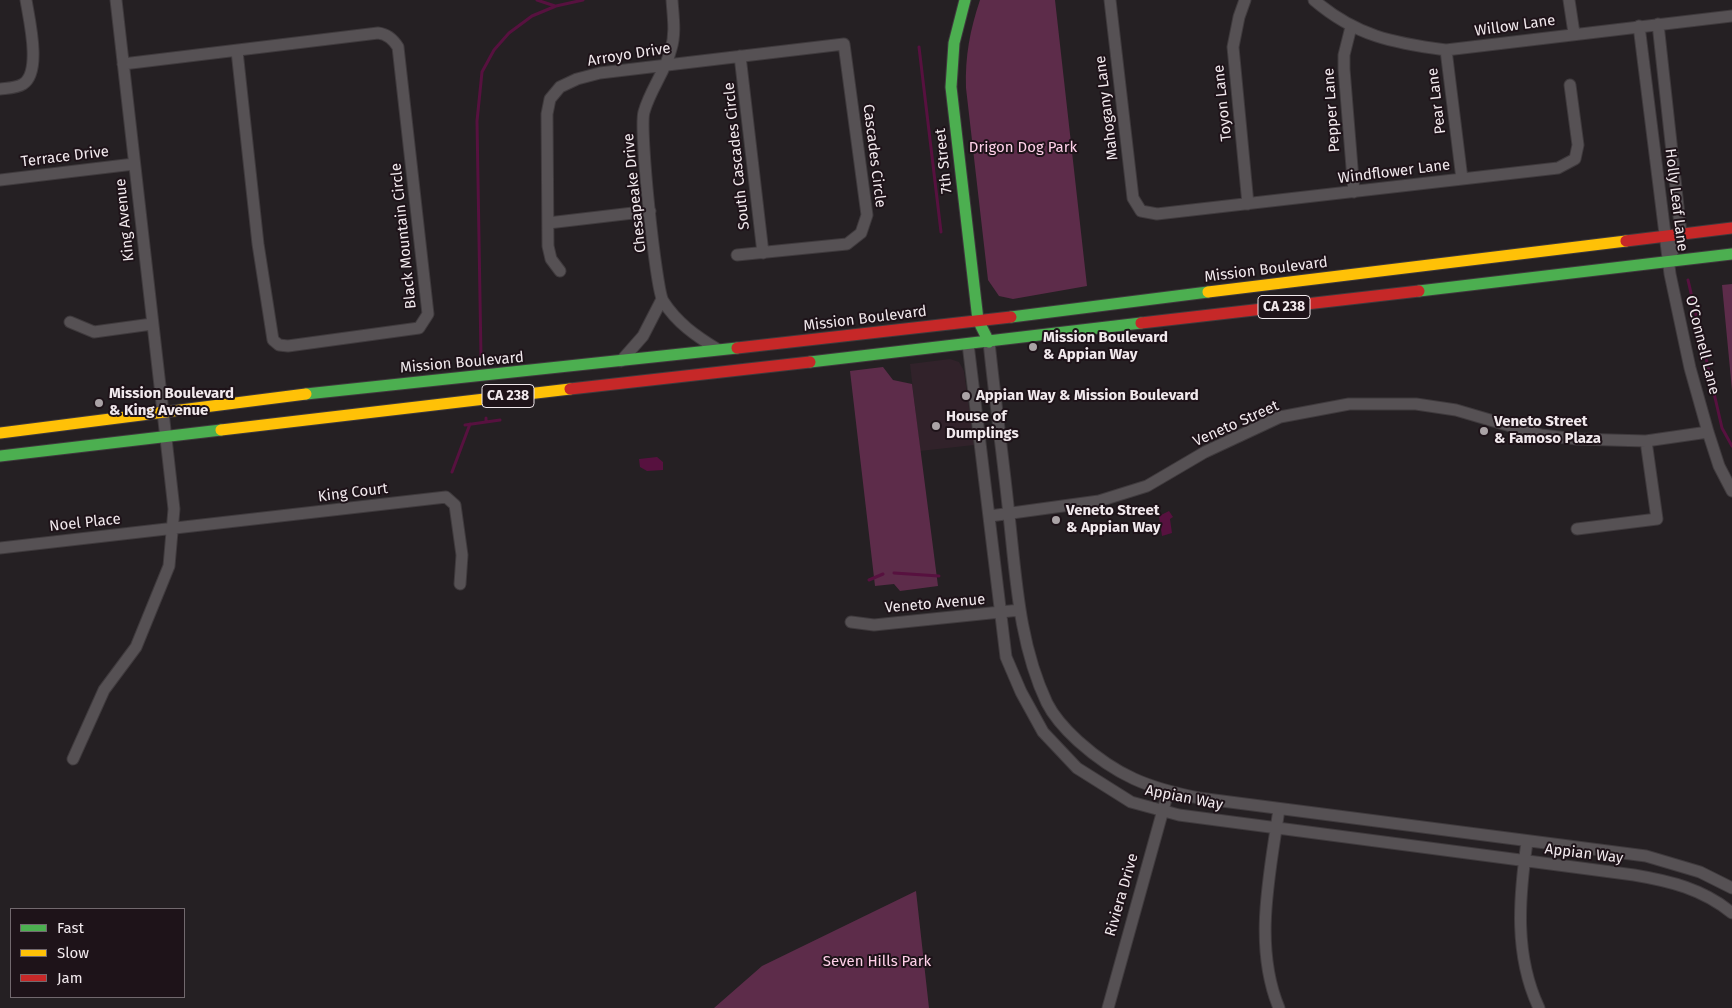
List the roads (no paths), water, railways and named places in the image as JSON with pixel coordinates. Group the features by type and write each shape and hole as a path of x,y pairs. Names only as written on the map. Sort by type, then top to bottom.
{"main road":[{"name":"7th Street","path":"965,0 958,18 951,52 951,87 978,320 989,342"},
{"name":"Mission Boulevard","path":"0,433 162,411 455,377 472,378 978,320 1732,228"},
{"name":"CA 238","path":"0,456 1732,254"},
{"name":"7th Street","path":"968,344 978,320"}],"street":[{"path":"0,89 24,84 30,78 33,69 34,58 26,0"},
{"name":"King Avenue","path":"73,759 104,690 136,647 170,566 174,529 166,436 116,0"},
{"name":"Mahogany Lane","path":"1110,0 1133,198 1141,211"},
{"name":"Toyon Lane","path":"1245,0 1239,17 1233,46 1248,204"},
{"name":"Willow Lane","path":"1314,0 1351,27 1410,45 1446,50 1574,33 1732,16"},
{"path":"1569,0 1574,33"},
{"name":"Chesapeake Drive","path":"662,300 642,141 644,114 657,78 672,49 673,3"},
{"name":"Holly Leaf Lane","path":"1658,24 1681,234 1668,261"},
{"name":"Holly Leaf Lane","path":"1639,26 1668,261"},
{"name":"Pepper Lane","path":"1351,27 1344,55 1344,69 1354,192"},
{"name":"Black Mountain Circle","path":"123,64 378,33 384,34 394,41 398,47 428,314 419,328 288,346 279,345 273,340 258,244 237,51"},
{"name":"Arroyo Drive","path":"560,271 551,259 548,246 546,114 550,99 560,87 577,79 635,67 844,44"},
{"name":"Cascades Circle","path":"737,256 847,244 861,232 867,215 844,44"},
{"name":"Pear Lane","path":"1446,50 1462,179"},
{"name":"South Cascades Circle","path":"740,56 763,253"},
{"name":"Windflower Lane","path":"1141,211 1158,214 1558,168 1575,159 1578,144 1570,85"},
{"name":"Terrace Drive","path":"0,180 134,164"},
{"path":"548,223 650,211"},
{"name":"O’Connell Lane","path":"1668,261 1690,368 1708,432 1720,466 1732,490"},
{"path":"622,361 643,336 662,300 686,329 718,350"},
{"path":"70,322 94,332 152,324"},
{"name":"Appian Way","path":"989,342 1020,610 1031,658 1047,704 1065,728 1110,768 1134,780 1168,792 1280,809 1646,856 1700,872 1732,888"},
{"name":"Appian Way","path":"968,344 1006,657 1021,692 1043,732 1077,768 1102,786 1132,802 1162,812 1676,882 1702,893 1732,913"},
{"name":"Veneto Street","path":"990,516 1099,501 1132,491 1147,486 1205,452 1280,417 1350,404 1416,404 1456,410 1541,435 1646,441 1708,432"},
{"path":"1577,529 1657,519 1646,441"},
{"name":"King Court","path":"174,529 446,497 455,505 462,555 460,584"},
{"name":"Noel Place","path":"0,548 174,529"},
{"name":"Veneto Avenue","path":"852,622 874,625 1020,610"},
{"name":"Riviera Drive","path":"1108,1008 1168,792"},
{"path":"1279,1008 1270,985 1265,943 1267,910 1280,809"},
{"path":"1527,842 1519,909 1520,936 1532,991 1539,1008"}],"waterway":[{"path":"537,0 555,6"},
{"path":"481,357 477,121 482,72 494,50 509,33 532,16 556,6 583,0"},
{"path":"919,47 941,232"},
{"path":"1688,280 1722,428 1732,446"},
{"path":"465,425 486,422 486,418"},
{"path":"486,422 500,420"},
{"path":"452,472 470,424"},
{"path":"894,573 939,576"},
{"path":"869,580 883,574"}],"place":[{"name":"Mission Boulevard & Appian Way","path":"1033,347"},
{"name":"Appian Way & Mission Boulevard","path":"966,396"},
{"name":"Mission Boulevard & King Avenue","path":"99,403"},
{"name":"House of Dumplings","path":"936,426"},
{"name":"Veneto Street & Famoso Plaza","path":"1484,431"},
{"name":"Veneto Street & Appian Way","path":"1056,520"}],"park label":[{"name":"Drigon Dog Park","path":"1023,148"},
{"name":"Seven Hills Park","path":"877,962"}]}
